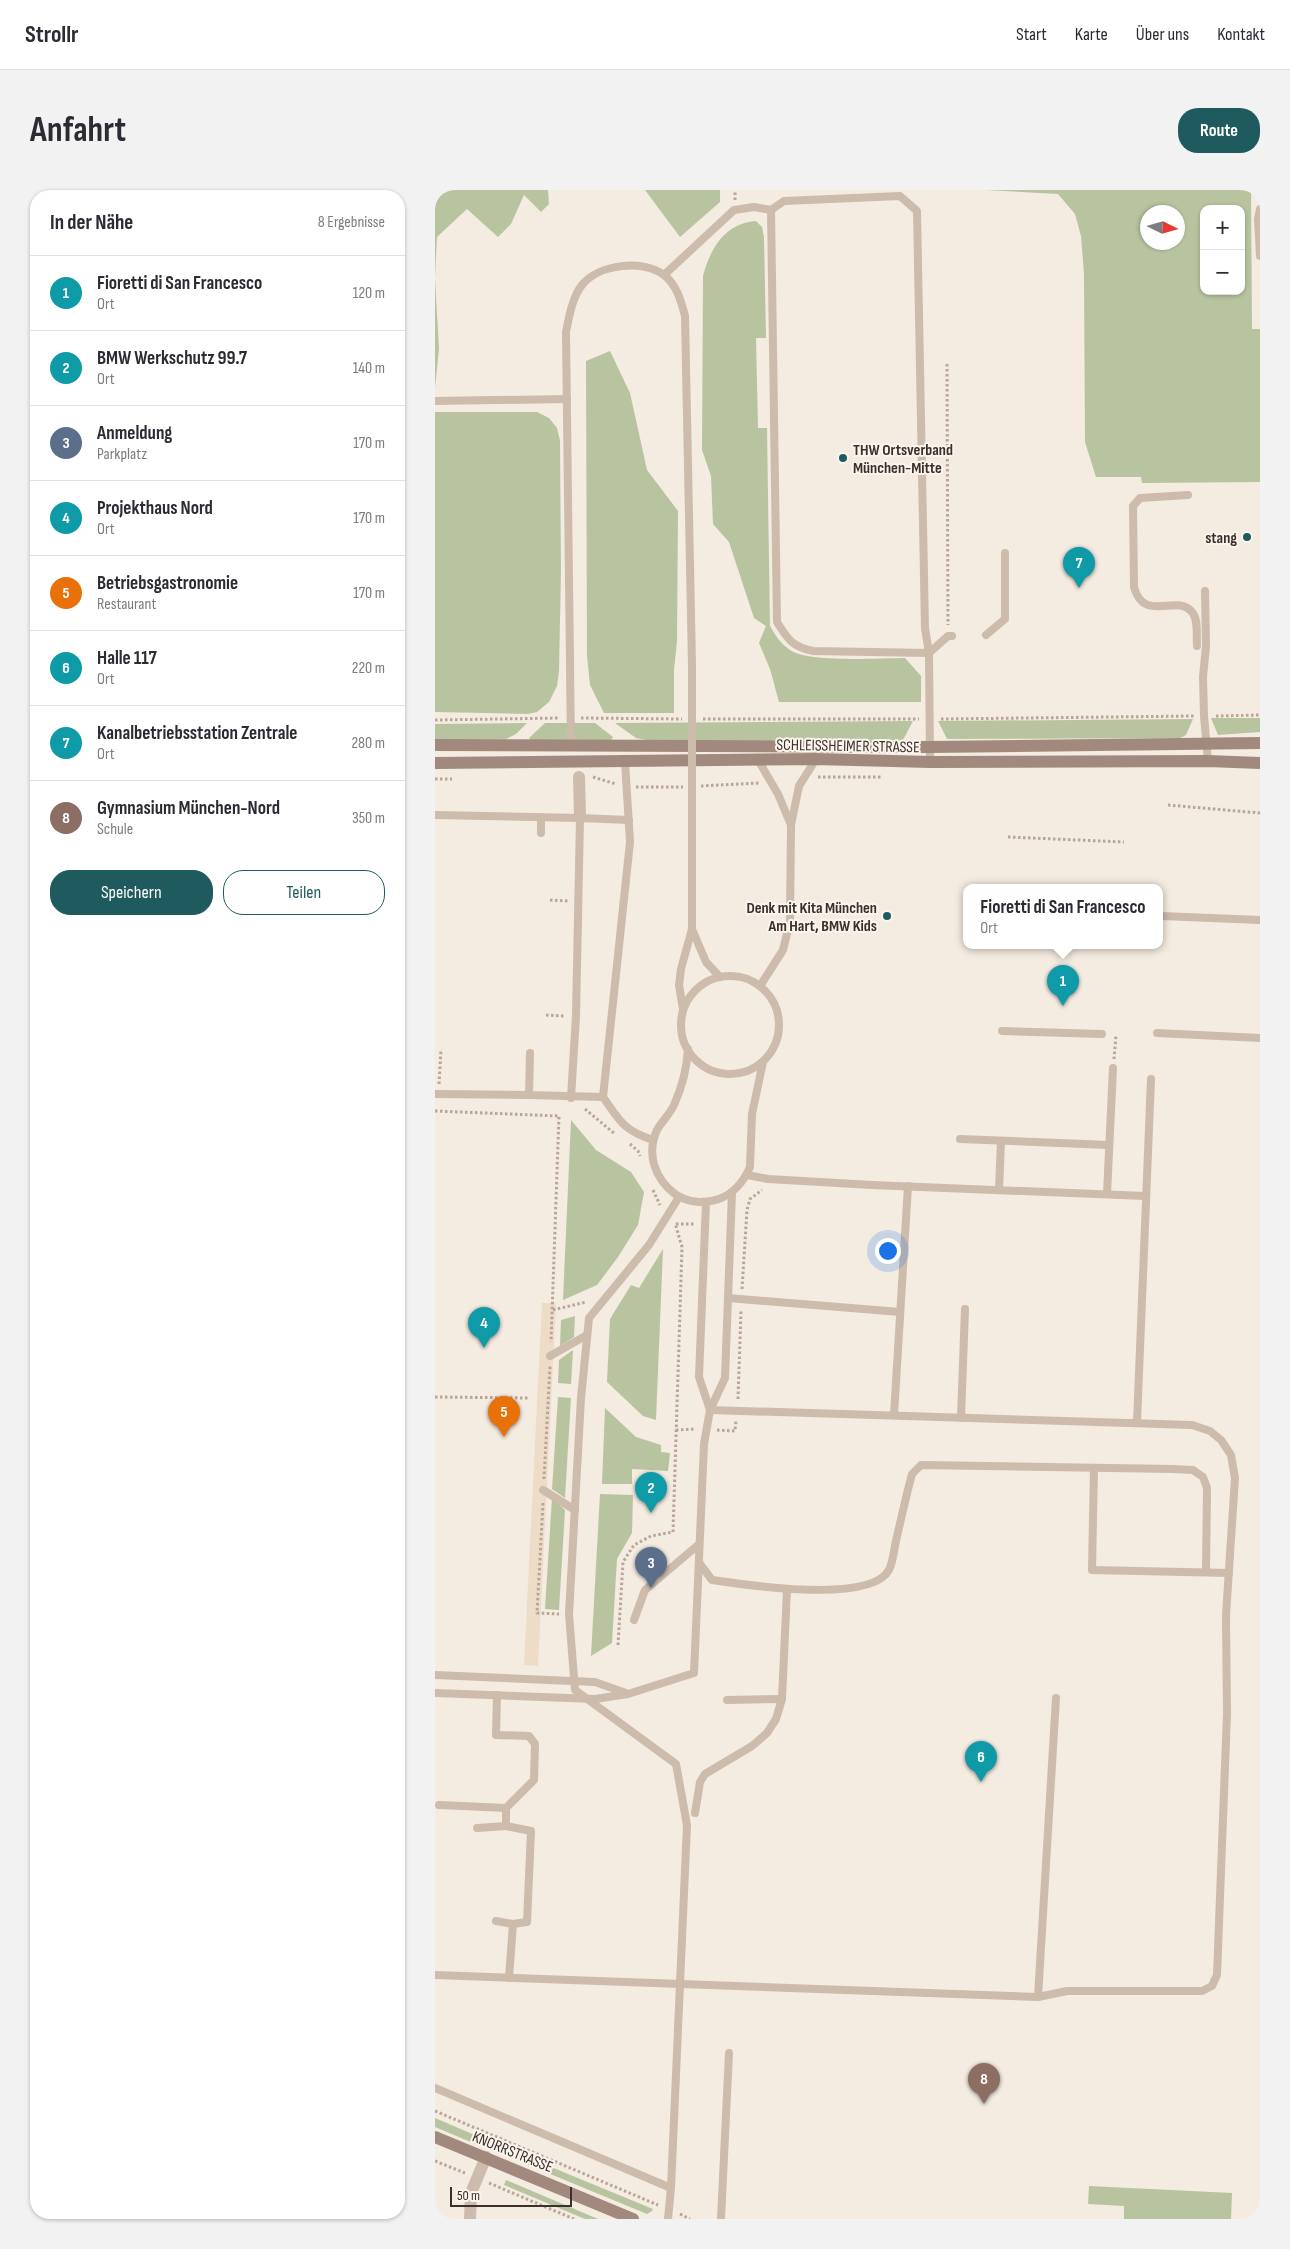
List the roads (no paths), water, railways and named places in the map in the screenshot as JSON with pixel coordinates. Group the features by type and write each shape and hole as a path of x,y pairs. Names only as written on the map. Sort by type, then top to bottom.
{"main road":[{"name":"SCHLEISSHEIMER STRASSE","path":"435,746 930,747 1260,743"},
{"name":"SCHLEISSHEIMER STRASSE","path":"435,762 816,759 930,762 1208,761 1260,763"},
{"name":"KNORRSTRASSE","path":"435,2138 486,2157 633,2219"}],"street":[{"path":"579,777 580,818"},
{"path":"470,2219 471,2194 486,2157"}],"lane":[{"path":"664,275 734,210 754,207 771,210 784,201 900,196 917,211 925,628 929,653 930,762"},
{"path":"1260,209 1258,219 1260,256"},
{"path":"771,210 777,622 798,648 813,651 929,653 950,636"},
{"path":"571,746 566,332 571,308 582,285 598,272 620,266 644,266 664,275 678,292 685,316 691,665 692,929 681,969 679,985 683,1011 681,1028 688,1049 702,1065 722,1074 746,1072 763,1062"},
{"path":"435,401 567,399"},
{"path":"1188,495 1140,498 1133,506 1134,587 1136,596 1144,604 1152,607 1184,606 1192,612 1196,623 1197,646"},
{"path":"986,636 1005,619 1005,553"},
{"path":"1205,591 1206,646 1203,677 1203,716 1208,745 1208,761"},
{"path":"760,986 783,950 790,921 791,825 799,786 816,759"},
{"path":"758,760 772,782 791,825"},
{"path":"625,762 630,842 603,1097 623,1126 638,1135 653,1140"},
{"path":"435,814 629,820"},
{"path":"541,817 541,833"},
{"path":"571,1098 580,818"},
{"path":"1163,916 1260,920"},
{"path":"692,929 706,962 720,977"},
{"path":"683,1011 697,989 708,981 720,977 743,977 760,986 773,1000 779,1018 777,1042 763,1062 754,1098 750,1167 747,1175 732,1192 721,1198 706,1202 694,1202 679,1197 667,1188 655,1170 653,1161 653,1140 680,1092 688,1049"},
{"path":"1002,1031 1102,1034"},
{"path":"1157,1033 1260,1038"},
{"path":"529,1096 530,1053"},
{"path":"1107,1194 1113,1068"},
{"path":"1137,1422 1151,1079"},
{"path":"437,1094 571,1098 603,1097"},
{"path":"960,1139 1109,1145"},
{"path":"999,1190 1001,1141"},
{"path":"747,1175 768,1179 1145,1196"},
{"path":"894,1415 908,1186"},
{"path":"435,1693 595,1699 628,1694 694,1673 700,1564 698,1545 703,1444 710,1410 725,1378 732,1192"},
{"path":"668,2219 671,2188 687,1825 676,1764 575,1690 569,1614 589,1318 649,1245 669,1216 679,1197"},
{"path":"706,1202 699,1377 710,1410"},
{"path":"728,1298 900,1312"},
{"path":"961,1418 965,1309"},
{"path":"550,1356 587,1335"},
{"path":"435,1975 1038,1997 1067,1991 1202,1991 1212,1986 1217,1975 1226,1759 1226,1615 1235,1478 1231,1455 1221,1440 1210,1431 1192,1425 710,1410"},
{"path":"700,1564 712,1580 787,1589 842,1588 874,1584 890,1569 911,1474 921,1465 1193,1470 1203,1476 1207,1488 1206,1572"},
{"path":"1094,1468 1092,1570 1229,1572"},
{"path":"543,1490 575,1510"},
{"path":"634,1620 645,1590 698,1545"},
{"path":"695,1813 700,1782 705,1774 752,1746 767,1733 776,1719 782,1699 787,1589"},
{"path":"435,1675 595,1682 628,1694"},
{"path":"497,1695 497,1735 529,1736 535,1744 534,1780 506,1808 506,1826"},
{"path":"1038,1997 1056,1698"},
{"path":"727,1700 782,1699"},
{"path":"439,1805 506,1808"},
{"path":"477,1828 506,1826 531,1831 527,1922 513,1924 496,1921"},
{"path":"509,1978 513,1924"},
{"path":"721,2219 729,2053"},
{"path":"435,2088 671,2188"}],"place":[{"name":"THW Ortsverband München-Mitte","path":"843,458"},
{"name":"stang","path":"1247,537"},
{"name":"Kanalbetriebsstation Zentrale","path":"1079,588"},
{"name":"Denk mit Kita München Am Hart, BMW Kids","path":"887,916"},
{"name":"Fioretti di San Francesco","path":"1063,1006"},
{"name":"Projekthaus Nord","path":"484,1348"},
{"name":"Betriebsgastronomie","path":"504,1437"},
{"name":"BMW Werkschutz 99.7","path":"651,1513"},
{"name":"Anmeldung","path":"651,1588"},
{"name":"Halle 117","path":"981,1782"},
{"name":"Gymnasium München-Nord","path":"984,2104"}]}
